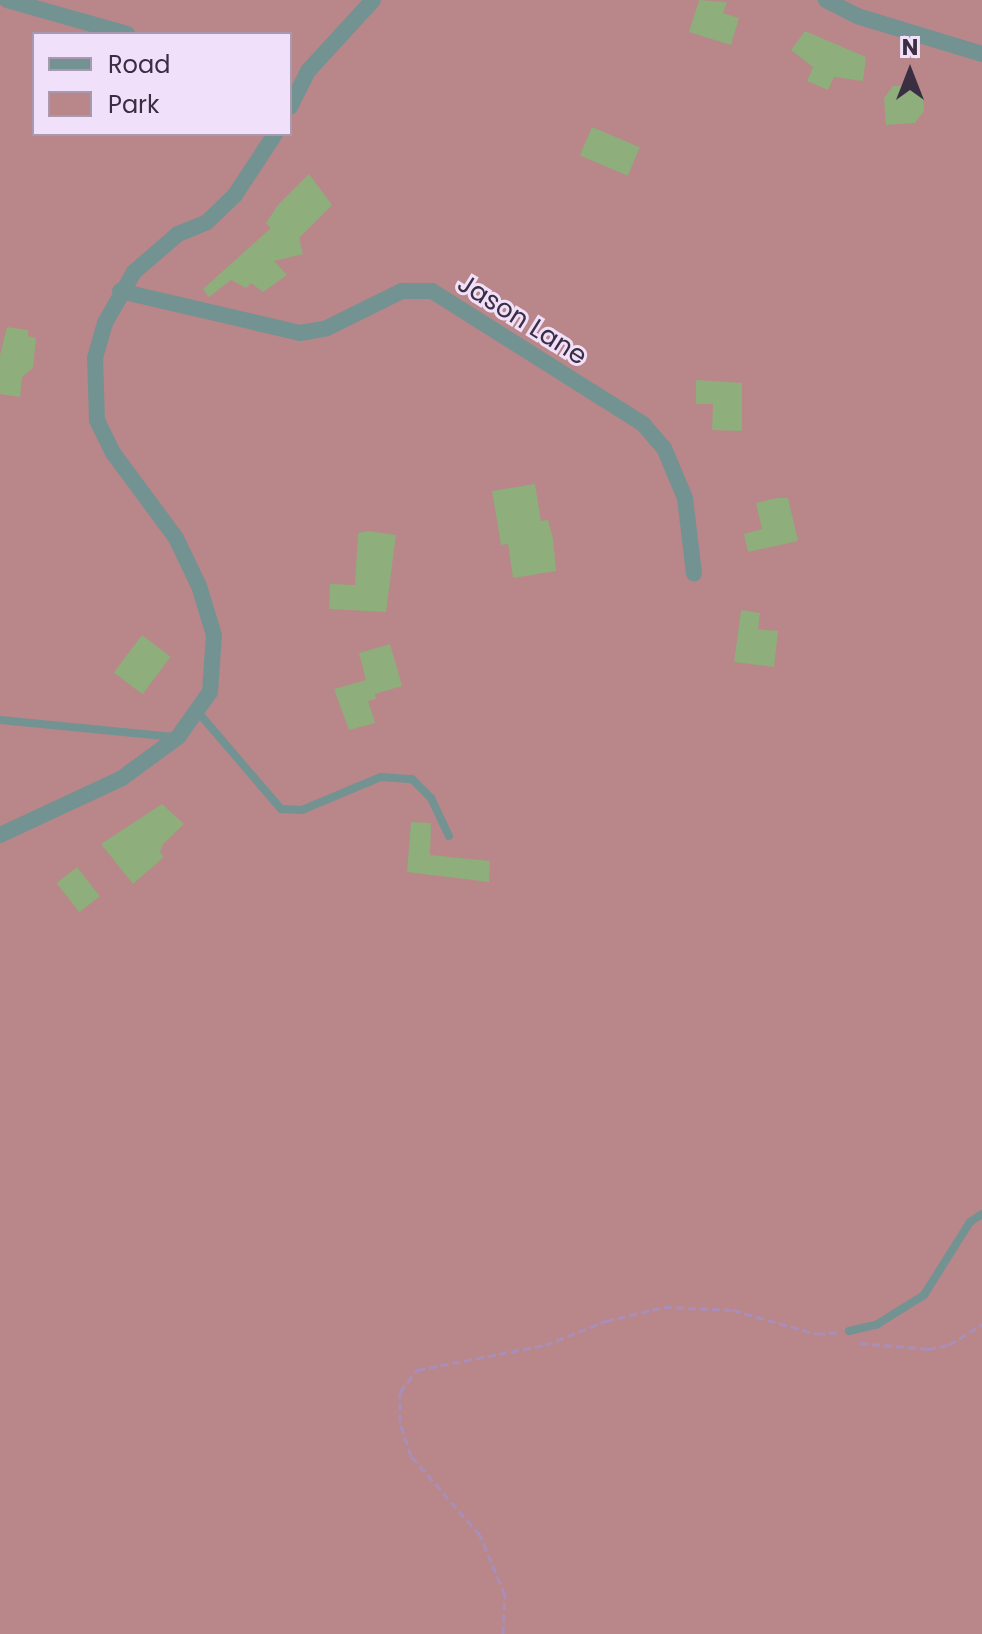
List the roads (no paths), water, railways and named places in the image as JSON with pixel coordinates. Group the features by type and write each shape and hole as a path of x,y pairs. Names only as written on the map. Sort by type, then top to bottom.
{"street":[{"path":"7,0 120,32"},
{"path":"292,101 308,71 373,0"},
{"path":"826,0 857,16 982,54"},
{"path":"0,835 122,778 178,737 210,692 216,658 199,586 176,538 113,453 97,420 95,358 120,291 134,272 178,234 207,222 235,195 274,136"},
{"name":"Jason Lane","path":"120,291 300,333 327,328 402,291 432,291 643,424 664,448 685,498 694,573"}],"lane":[{"path":"197,711 281,809 302,810 381,777 412,779 431,798 449,836"},
{"path":"0,720 178,737"},
{"path":"849,1331 876,1325 924,1295 970,1222 982,1214"}]}
